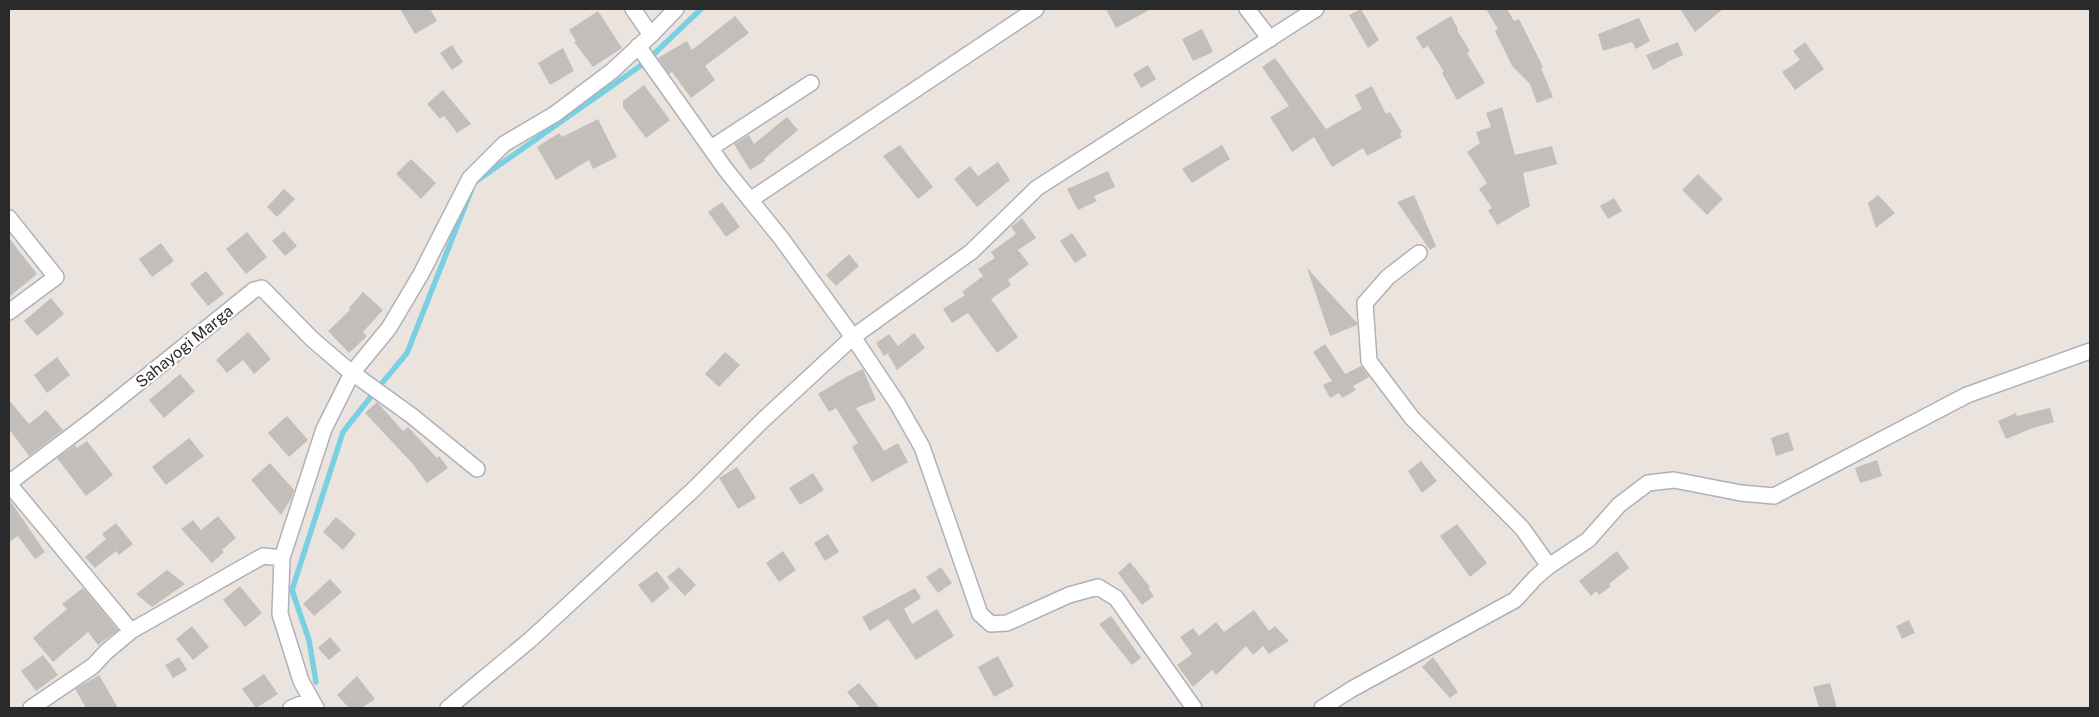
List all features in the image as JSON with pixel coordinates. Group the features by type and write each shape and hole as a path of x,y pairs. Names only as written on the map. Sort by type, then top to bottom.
{"street":[{"path":"634,9 651,35"},
{"path":"290,708 314,704 301,681 280,614 282,558 324,428 352,373 389,328 421,274 470,178 504,144 555,114 612,71 676,9"},
{"path":"750,200 1036,9"},
{"path":"1247,9 1270,39"},
{"path":"448,708 530,640 694,489 763,420 853,337 972,252 1037,188 1316,9"},
{"path":"638,46 710,148 781,238 853,337 897,402 922,447 980,614 991,624 1007,623 1069,595 1098,587 1116,598 1194,708"},
{"path":"710,148 811,83"},
{"path":"9,218 56,277 9,312"},
{"path":"1418,253 1388,277 1365,303 1368,361 1412,418 1522,528 1549,566"},
{"name":"Sahayogi Marga","path":"9,483 91,421 254,290 262,288 312,339 352,373"},
{"path":"1322,708 1352,688 1515,600 1549,566 1588,540 1619,505 1648,483 1674,480 1774,496 1967,394 2090,352"},
{"path":"352,373 412,416 477,469"},
{"path":"9,483 132,631"},
{"path":"31,708 93,666 106,652 132,631 263,556 282,558"}],"building":[{"path":"400,9 430,9 437,21 415,34"},
{"path":"1106,9 1151,9 1116,28"},
{"path":"1361,9 1379,40 1368,48 1349,15"},
{"path":"1486,9 1507,9 1514,21 1519,19 1543,67 1541,68 1553,97 1537,103 1530,84 1512,66 1495,31 1498,29"},
{"path":"1680,9 1723,9 1695,32"},
{"path":"598,11 622,48 593,67 574,42 576,41 569,30"},
{"path":"735,16 749,33 705,66 715,80 691,98 672,72 669,74 658,58 687,41 692,50"},
{"path":"1451,16 1470,51 1467,53 1485,83 1457,100 1442,73 1444,72 1428,46 1423,49 1416,37"},
{"path":"1639,18 1650,41 1636,49 1632,42 1603,51 1598,34"},
{"path":"1202,29 1213,52 1193,61 1182,39"},
{"path":"1678,42 1683,55 1653,70 1646,55"},
{"path":"1805,42 1824,69 1795,90 1782,72 1800,60 1793,51"},
{"path":"452,45 463,62 452,70 440,53"},
{"path":"563,48 574,71 550,85 538,63"},
{"path":"1275,58 1326,129 1362,109 1355,95 1372,86 1386,114 1390,112 1402,132 1400,134 1402,137 1367,156 1363,148 1332,167 1314,137 1292,152 1270,117 1289,106 1262,67"},
{"path":"1148,65 1156,79 1141,88 1133,74"},
{"path":"644,85 670,120 646,138 623,107 623,101"},
{"path":"443,90 471,124 457,133 444,116 440,119 427,104"},
{"path":"1502,107 1515,155 1552,146 1557,164 1523,173 1530,206 1497,225 1488,210 1492,208 1479,189 1487,183 1467,152 1480,143 1476,132 1491,127 1486,113"},
{"path":"787,117 798,130 764,159 765,161 750,170 734,144 749,135 754,144"},
{"path":"598,119 617,157 593,169 589,160 556,180 537,147 559,133 562,137"},
{"path":"900,145 933,187 918,199 883,156"},
{"path":"1222,145 1230,159 1192,183 1182,169"},
{"path":"411,159 436,183 421,199 396,174"},
{"path":"998,162 1010,180 977,207 954,179 970,166 978,176"},
{"path":"1108,171 1115,187 1094,196 1097,201 1078,210 1067,189"},
{"path":"1698,174 1723,199 1707,215 1682,190"},
{"path":"284,189 295,199 277,217 267,207"},
{"path":"1414,195 1436,246 1430,250 1397,202"},
{"path":"1878,195 1895,213 1876,228 1868,203"},
{"path":"1614,198 1622,211 1608,219 1600,206"},
{"path":"722,202 740,227 726,237 708,212"},
{"path":"1022,218 1036,238 1018,250 1029,264 1008,280 1011,285 991,299 1018,337 997,353 968,313 952,323 943,309 965,295 962,292 983,276 978,269 995,258 991,252 1016,234 1011,227"},
{"path":"284,231 297,246 285,256 272,241"},
{"path":"247,232 267,257 246,274 226,249"},
{"path":"1072,233 1087,255 1075,263 1060,241"},
{"path":"9,238 37,274 9,297"},
{"path":"161,243 174,261 152,277 139,259"},
{"path":"849,254 859,266 836,286 826,275"},
{"path":"1307,268 1357,323 1357,325 1330,336"},
{"path":"206,271 224,294 208,306 190,284"},
{"path":"363,292 383,310 363,332 367,336 349,353 328,331 350,310 349,308"},
{"path":"51,298 64,314 37,336 24,321"},
{"path":"248,332 271,359 254,374 243,360 227,373 216,360"},
{"path":"914,333 925,348 897,370 888,354 895,349 884,356 876,343 889,334 898,346"},
{"path":"1325,344 1345,374 1361,366 1369,377 1353,386 1356,390 1342,398 1339,393 1330,398 1323,385 1332,381 1313,352"},
{"path":"725,352 740,365 719,387 705,374"},
{"path":"57,357 70,375 47,393 34,375"},
{"path":"863,369 876,400 856,408 884,451 898,443 908,462 872,482 852,447 858,443 836,408 829,412 818,394"},
{"path":"180,374 195,391 164,418 149,400"},
{"path":"9,400 29,424 46,410 63,430 29,456 9,429"},
{"path":"377,402 403,431 408,427 437,458 439,456 448,468 427,483 412,463 365,413"},
{"path":"2050,408 2054,422 2006,439 1998,421 2016,413 2017,416"},
{"path":"287,416 308,440 289,457 268,433"},
{"path":"1788,432 1794,450 1776,456 1771,438"},
{"path":"189,438 204,456 166,485 152,467"},
{"path":"87,441 113,475 86,496 57,458 75,445 77,448"},
{"path":"1877,460 1882,476 1860,483 1855,468"},
{"path":"1421,461 1437,481 1422,493 1408,471"},
{"path":"270,463 294,490 281,515 251,480"},
{"path":"737,467 756,498 738,509 719,478"},
{"path":"813,473 824,490 800,505 789,488"},
{"path":"9,499 45,552 35,559 18,536 9,542"},
{"path":"218,516 236,538 222,550 224,552 212,563 181,529 193,520 201,530"},
{"path":"336,517 356,534 343,550 323,532"},
{"path":"116,523 133,544 119,555 116,551 95,568 85,557 106,539 102,534"},
{"path":"1457,524 1487,563 1470,577 1440,536"},
{"path":"828,534 839,552 825,561 814,543"},
{"path":"783,551 796,570 779,582 766,563"},
{"path":"1617,551 1629,568 1599,595 1596,591 1591,596 1579,581"},
{"path":"1130,562 1150,587 1148,588 1154,596 1142,605 1118,573"},
{"path":"679,567 696,585 685,596 667,577"},
{"path":"941,567 952,583 938,593 926,577"},
{"path":"167,570 185,584 152,607 136,594"},
{"path":"657,571 670,588 652,603 638,585"},
{"path":"330,579 342,592 314,616 303,604"},
{"path":"240,586 262,613 245,627 223,600"},
{"path":"83,588 118,630 98,645 88,632 53,662 33,638 67,609 62,604"},
{"path":"915,588 921,598 904,609 912,624 937,609 954,636 916,660 888,619 870,631 862,617"},
{"path":"1254,610 1269,631 1275,626 1289,641 1269,654 1263,646 1253,655 1246,646 1216,675 1212,670 1193,687 1177,665 1192,654 1180,637 1193,628 1199,636 1216,622 1224,632"},
{"path":"1111,616 1141,658 1132,665 1099,624"},
{"path":"1909,620 1915,633 1902,639 1896,626"},
{"path":"192,626 209,647 193,660 176,639"},
{"path":"330,637 341,650 329,660 318,648"},
{"path":"43,655 58,675 36,691 21,671"},
{"path":"998,656 1014,686 994,697 978,667"},
{"path":"179,657 187,670 173,678 165,665"},
{"path":"1433,657 1458,692 1450,698 1422,667"},
{"path":"264,674 278,694 256,708 242,689"},
{"path":"99,675 118,708 86,708 75,689"},
{"path":"357,676 375,699 362,708 349,708 337,695"},
{"path":"859,683 880,708 860,708 847,692"},
{"path":"1830,683 1837,708 1819,708 1813,687"}],"waterway":[{"path":"655,53 701,9"},
{"path":"475,182 643,64"},
{"path":"383,382 407,353 471,191"},
{"path":"316,682 309,640 292,590 343,432 376,390"}]}
